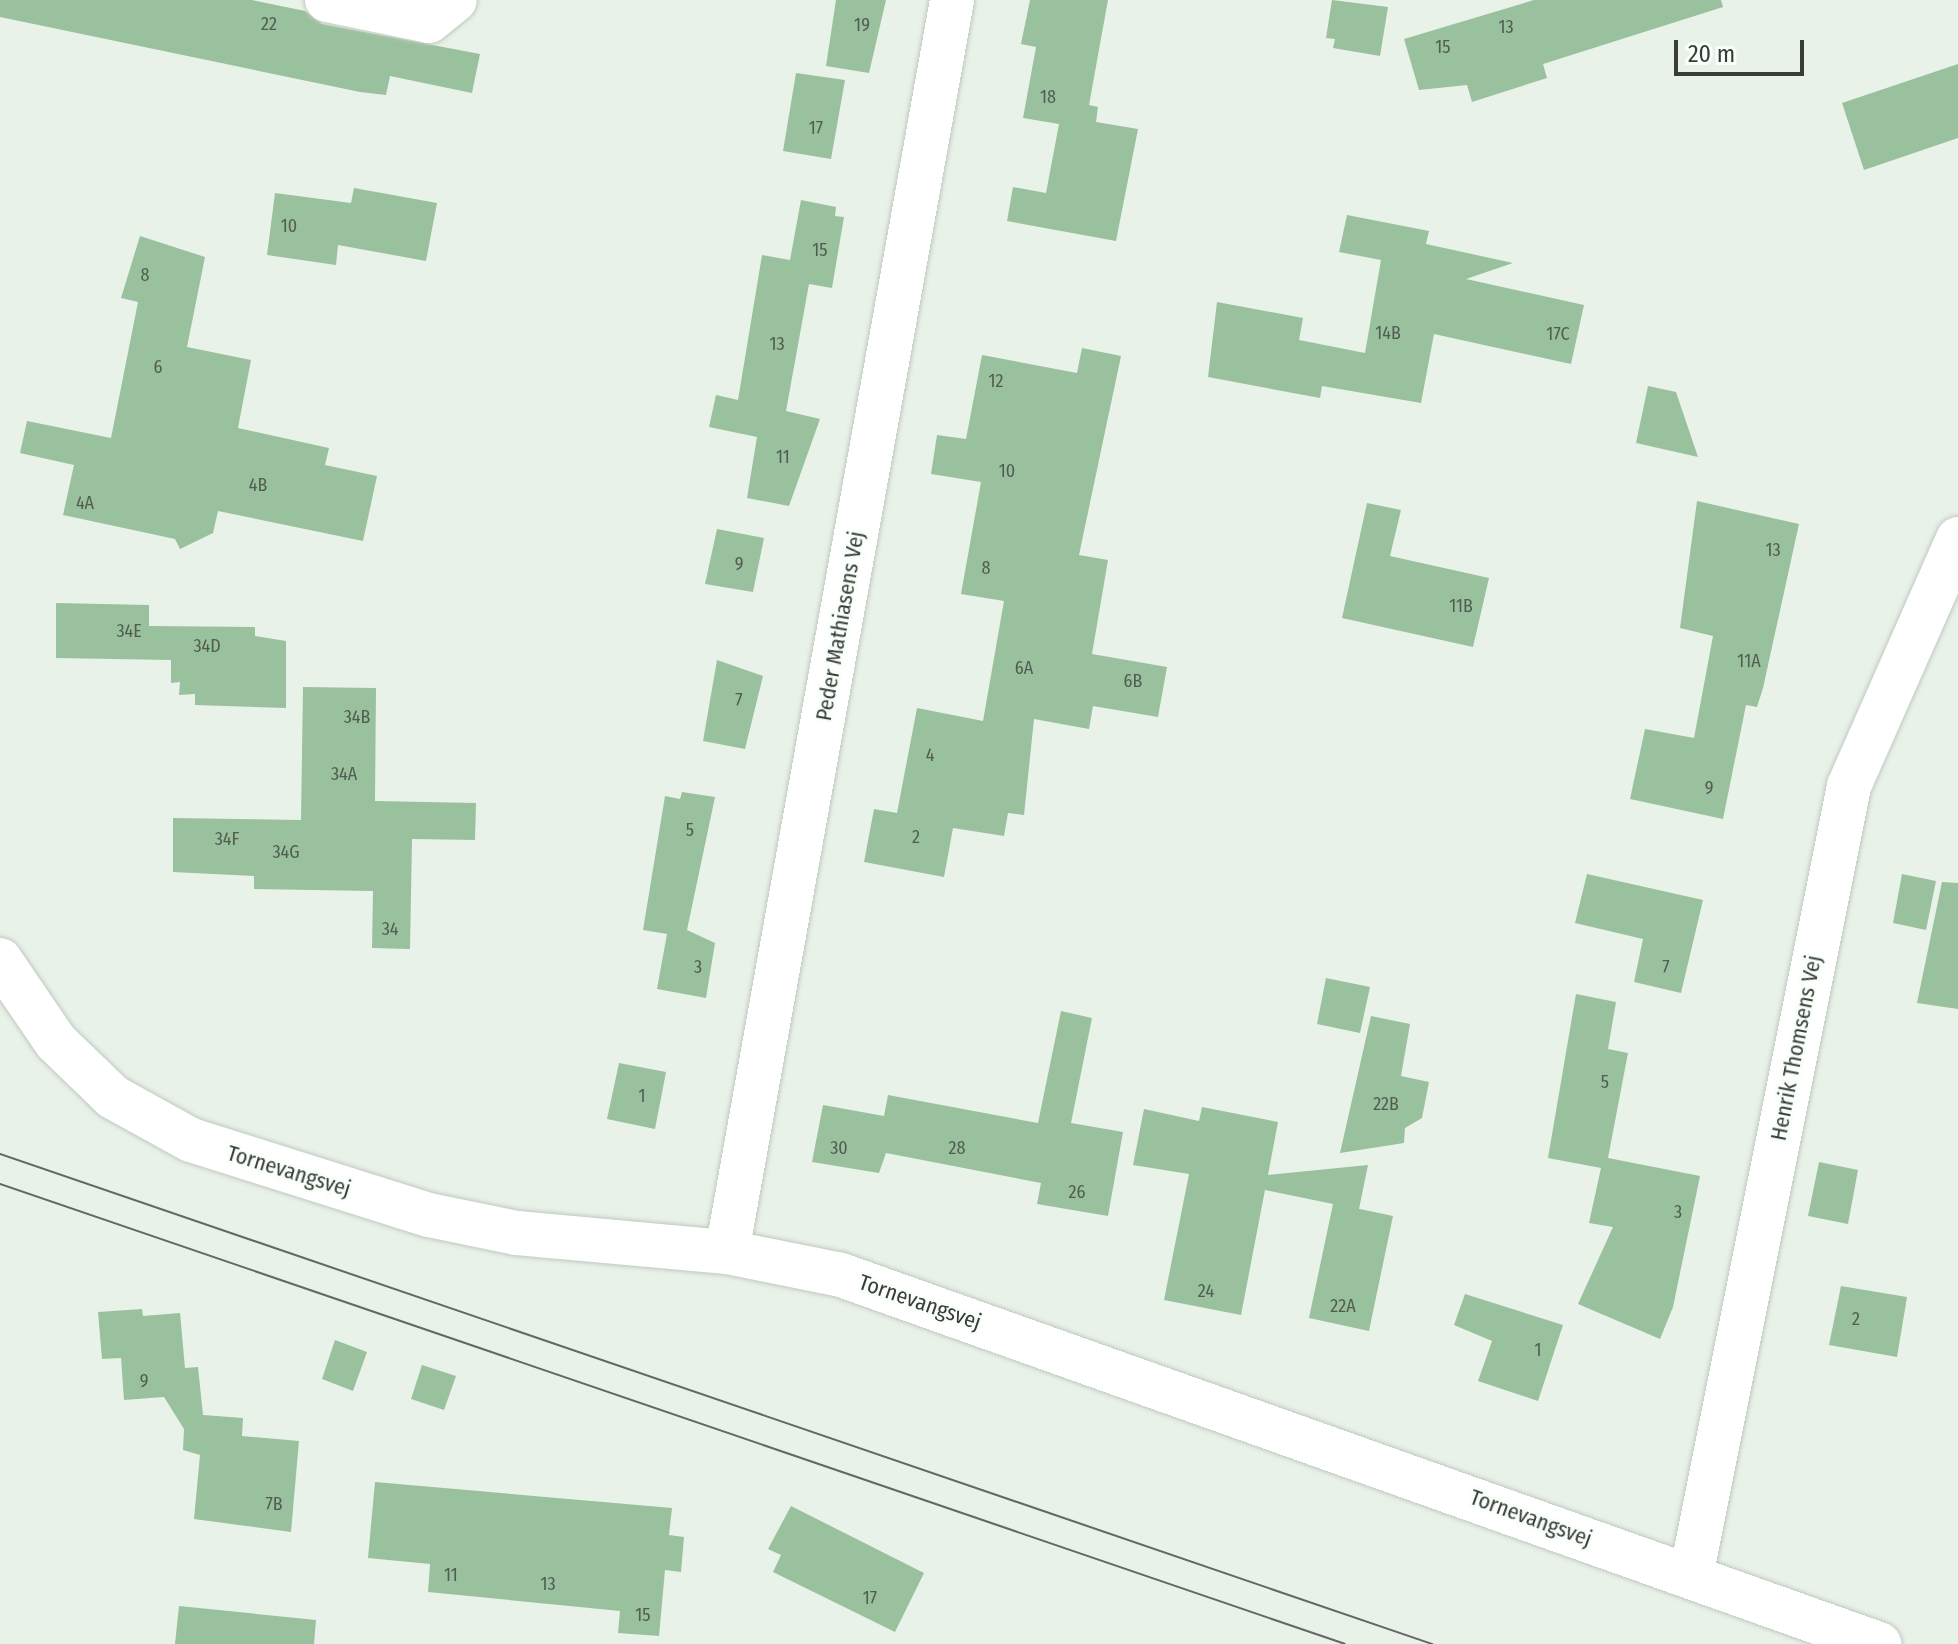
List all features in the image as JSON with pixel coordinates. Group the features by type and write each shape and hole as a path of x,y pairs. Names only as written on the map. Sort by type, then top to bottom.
{"street":[{"path":"327,0 429,21 455,0"},
{"name":"Peder Mathiasens Vej","path":"727,1252 952,0"},
{"name":"Henrik Thomsens Vej","path":"1691,1576 1849,786 1958,539"},
{"name":"Tornevangsvej","path":"0,960 56,1042 113,1097 191,1140 458,1221 727,1252 841,1275 1879,1644"}],"building":[{"path":"0,0 252,0 305,11 322,24 480,54 472,93 390,76 386,95 0,17"},
{"path":"836,0 886,0 869,73 826,66"},
{"path":"1030,0 1108,0 1089,105 1098,107 1096,122 1138,129 1116,241 1007,221 1013,187 1046,193 1059,124 1023,118 1036,47 1021,44"},
{"path":"1332,0 1388,7 1380,56 1333,48 1335,39 1326,38"},
{"path":"1534,0 1721,0 1723,7 1543,64 1547,78 1472,102 1467,85 1419,90 1404,39"},
{"path":"1958,64 1958,138 1864,170 1842,103"},
{"path":"796,73 845,80 831,159 783,151"},
{"path":"354,188 437,203 426,261 338,245 336,265 267,255 275,193 351,203"},
{"path":"801,200 836,207 835,216 844,217 832,288 809,284 786,411 820,419 789,506 747,498 757,437 709,427 716,395 738,400 762,255 790,260"},
{"path":"1347,215 1429,231 1426,244 1513,263 1466,279 1584,305 1571,364 1434,334 1421,403 1322,386 1320,398 1208,377 1217,302 1303,318 1299,340 1365,353 1381,260 1339,252"},
{"path":"140,236 205,257 187,347 251,360 238,428 329,448 325,465 377,476 363,541 218,511 213,533 180,549 175,539 63,515 74,465 20,453 27,421 111,438 138,302 121,298"},
{"path":"1082,348 1121,356 1079,555 1108,560 1092,654 1167,667 1158,717 1093,706 1089,729 1034,719 1024,815 1008,813 1004,836 953,828 944,877 864,862 874,809 897,813 917,708 983,721 1004,601 961,594 981,482 931,474 937,435 966,439 982,355 1077,373"},
{"path":"1648,386 1676,392 1698,457 1636,443"},
{"path":"1697,501 1799,524 1763,688 1757,707 1746,705 1723,819 1630,799 1645,729 1694,738 1713,636 1680,628"},
{"path":"1367,503 1401,510 1390,556 1489,578 1473,647 1342,618"},
{"path":"717,529 764,538 753,592 705,584"},
{"path":"56,603 149,605 149,626 255,627 255,636 286,641 286,708 195,705 195,694 179,695 180,682 171,683 171,660 56,658"},
{"path":"717,660 763,676 745,749 703,741"},
{"path":"303,687 376,688 375,801 476,803 475,840 412,839 410,949 372,948 373,891 254,889 254,876 173,872 173,818 301,820"},
{"path":"682,792 715,797 687,930 715,943 706,998 657,989 667,934 643,930 665,796 680,799"},
{"path":"1587,874 1703,900 1681,993 1634,982 1643,939 1575,923"},
{"path":"1902,874 1936,881 1926,930 1893,923"},
{"path":"1942,882 1958,883 1958,1009 1917,1003"},
{"path":"1326,978 1370,987 1360,1033 1317,1024"},
{"path":"1576,994 1616,1002 1608,1049 1628,1053 1608,1158 1700,1176 1673,1307 1660,1339 1578,1304 1613,1227 1589,1223 1601,1168 1548,1158"},
{"path":"1061,1011 1092,1018 1071,1123 1123,1132 1108,1216 1037,1204 1041,1183 886,1153 879,1173 812,1162 823,1105 884,1116 888,1095 1038,1123"},
{"path":"1371,1016 1410,1024 1401,1076 1429,1082 1422,1118 1405,1128 1404,1143 1340,1153"},
{"path":"619,1063 666,1072 655,1129 607,1119"},
{"path":"1202,1107 1278,1122 1268,1175 1368,1165 1359,1209 1393,1216 1369,1331 1309,1318 1333,1204 1265,1190 1241,1315 1164,1300 1189,1174 1133,1165 1144,1109 1199,1121"},
{"path":"1819,1162 1858,1170 1848,1224 1808,1216"},
{"path":"1841,1286 1907,1297 1897,1357 1829,1345"},
{"path":"1465,1294 1563,1325 1538,1401 1478,1381 1492,1341 1454,1325"},
{"path":"142,1309 143,1316 180,1313 185,1368 198,1367 203,1415 243,1418 242,1436 299,1441 291,1532 194,1519 200,1455 183,1450 184,1429 164,1397 124,1400 121,1358 102,1359 98,1312"},
{"path":"335,1340 367,1352 353,1391 322,1379"},
{"path":"422,1365 456,1376 444,1410 411,1399"},
{"path":"375,1482 672,1508 669,1535 684,1537 681,1572 665,1570 659,1636 618,1633 620,1611 428,1592 430,1564 368,1558"},
{"path":"791,1506 924,1573 895,1632 773,1572 781,1555 768,1549"},
{"path":"179,1606 316,1620 314,1644 175,1644"}],"tram line":[{"path":"0,1154 1432,1644"},
{"path":"0,1184 1345,1644"}]}
